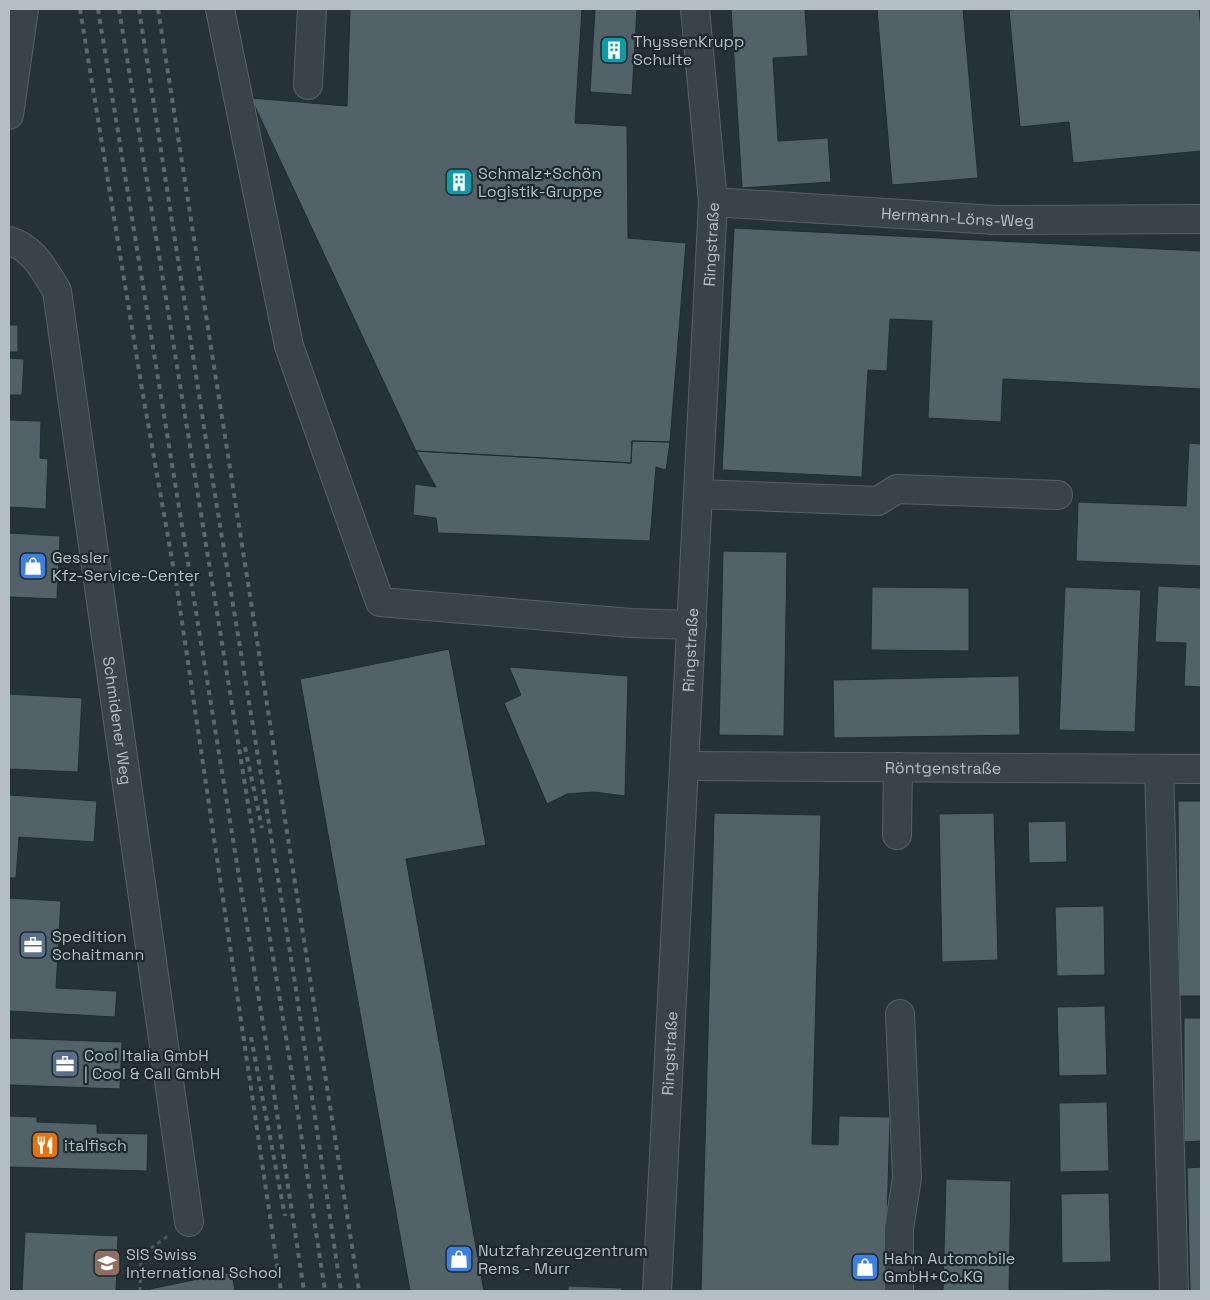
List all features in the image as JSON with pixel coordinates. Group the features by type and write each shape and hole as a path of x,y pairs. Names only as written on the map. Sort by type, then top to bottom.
{"street":[{"path":"9,115 24,9"},
{"path":"220,9 289,346 380,602 631,623 692,625"},
{"path":"308,85 312,9"},
{"name":"Ringstraße","path":"657,1291 713,202 695,9"},
{"name":"Hermann-Löns-Weg","path":"713,202 995,220 1201,219"},
{"name":"Schmidener Weg","path":"9,241 14,242 37,258 57,291 189,1222"},
{"path":"698,494 878,501 897,490 1058,495"},
{"name":"Röntgenstraße","path":"684,766 1201,769"},
{"path":"897,834 898,767"},
{"path":"1158,769 1174,1291"},
{"path":"899,1291 899,1229 907,1178 900,1014"}],"path":[{"path":"140,1291 141,1255 189,1222"}],"building":[{"name":"Schmalz+Schön Logistik-Gruppe","path":"350,9 582,9 575,123 627,126 628,238 686,243 670,442 632,441 631,463 416,451 251,98 347,106"},
{"name":"ThyssenKrupp Schulte","path":"595,9 637,9 632,95 590,92"},
{"path":"731,9 805,9 808,56 773,58 778,141 828,138 831,182 742,188"},
{"path":"877,9 963,9 978,178 892,185"},
{"path":"1199,9 1201,28 1201,151 1073,163 1069,122 1020,127 1009,10"},
{"path":"734,228 1201,251 1201,389 1003,379 1001,422 928,418 932,321 890,319 887,371 868,370 862,477 722,470"},
{"path":"9,325 18,325 18,352 9,352"},
{"path":"9,358 24,359 22,395 9,395"},
{"path":"9,420 41,421 40,458 48,459 46,509 9,507"},
{"path":"632,441 670,442 666,470 656,467 650,541 438,533 436,518 413,515 415,484 436,487 416,451 631,463"},
{"path":"1189,443 1201,444 1201,566 1076,561 1078,502 1186,506"},
{"name":"Gessler Kfz-Service-Center","path":"9,533 60,536 57,599 9,597"},
{"path":"723,551 787,552 784,736 719,735"},
{"path":"1158,586 1201,588 1201,687 1184,686 1186,643 1155,642"},
{"path":"872,587 969,588 969,651 871,650"},
{"path":"1065,587 1141,590 1135,732 1059,730"},
{"path":"449,649 486,845 406,859 484,1291 410,1291 300,679"},
{"path":"509,667 628,676 625,796 594,792 567,794 547,804 504,703 521,695"},
{"path":"1019,676 1020,735 834,738 833,680"},
{"path":"9,694 82,698 78,772 9,769"},
{"path":"9,795 97,801 94,842 19,837 16,878 9,878"},
{"path":"1178,801 1201,801 1201,996 1179,996"},
{"path":"714,813 821,815 812,1144 838,1145 839,1116 890,1117 885,1291 701,1291"},
{"path":"994,813 998,960 942,962 939,814"},
{"path":"1066,821 1067,862 1029,863 1028,822"},
{"name":"Spedition Schaitmann","path":"9,898 61,901 56,988 117,991 115,1017 9,1011"},
{"path":"1104,906 1105,975 1057,976 1055,907"},
{"path":"1105,1006 1107,1075 1059,1076 1057,1007"},
{"path":"1184,1018 1201,1018 1201,1141 1184,1142"},
{"name":"Cool Italia GmbH | Cool & Call GmbH","path":"9,1038 122,1042 120,1089 9,1085"},
{"path":"1107,1102 1109,1171 1060,1172 1059,1103"},
{"path":"9,1116 37,1117 37,1122 97,1124 97,1133 148,1134 147,1171 9,1167"},
{"path":"1201,1167 1201,1291 1190,1291 1187,1168"},
{"path":"946,1179 1011,1181 1009,1291 943,1291"},
{"path":"1109,1193 1111,1262 1062,1263 1061,1194"},
{"path":"25,1232 118,1236 116,1291 22,1291"},
{"path":"232,1272 235,1291 150,1291 150,1289"},
{"path":"568,1286 622,1288 622,1291 568,1291"},
{"path":"1111,1289 1111,1291 1063,1291 1063,1290"}],"railway":[{"path":"80,9 143,395 177,588 281,1291"},
{"path":"98,9 269,1061 304,1291"},
{"path":"119,9 291,1068 325,1291"},
{"path":"139,9 207,446 293,970 341,1291"},
{"path":"158,9 359,1291"},
{"path":"245,747 262,828"},
{"path":"251,1037 285,1216"}],"place":[{"name":"ThyssenKrupp Schulte","path":"614,50"},
{"name":"Schmalz+Schön Logistik-Gruppe","path":"459,182"},
{"name":"Gessler Kfz-Service-Center","path":"33,566"},
{"name":"Spedition Schaitmann","path":"33,945"},
{"name":"Cool Italia GmbH | Cool & Call GmbH","path":"65,1064"},
{"name":"italfisch","path":"45,1145"},
{"name":"Nutzfahrzeugzentrum Rems - Murr","path":"459,1259"},
{"name":"SIS Swiss International School","path":"107,1263"},
{"name":"Hahn Automobile GmbH+Co.KG","path":"865,1267"}]}
